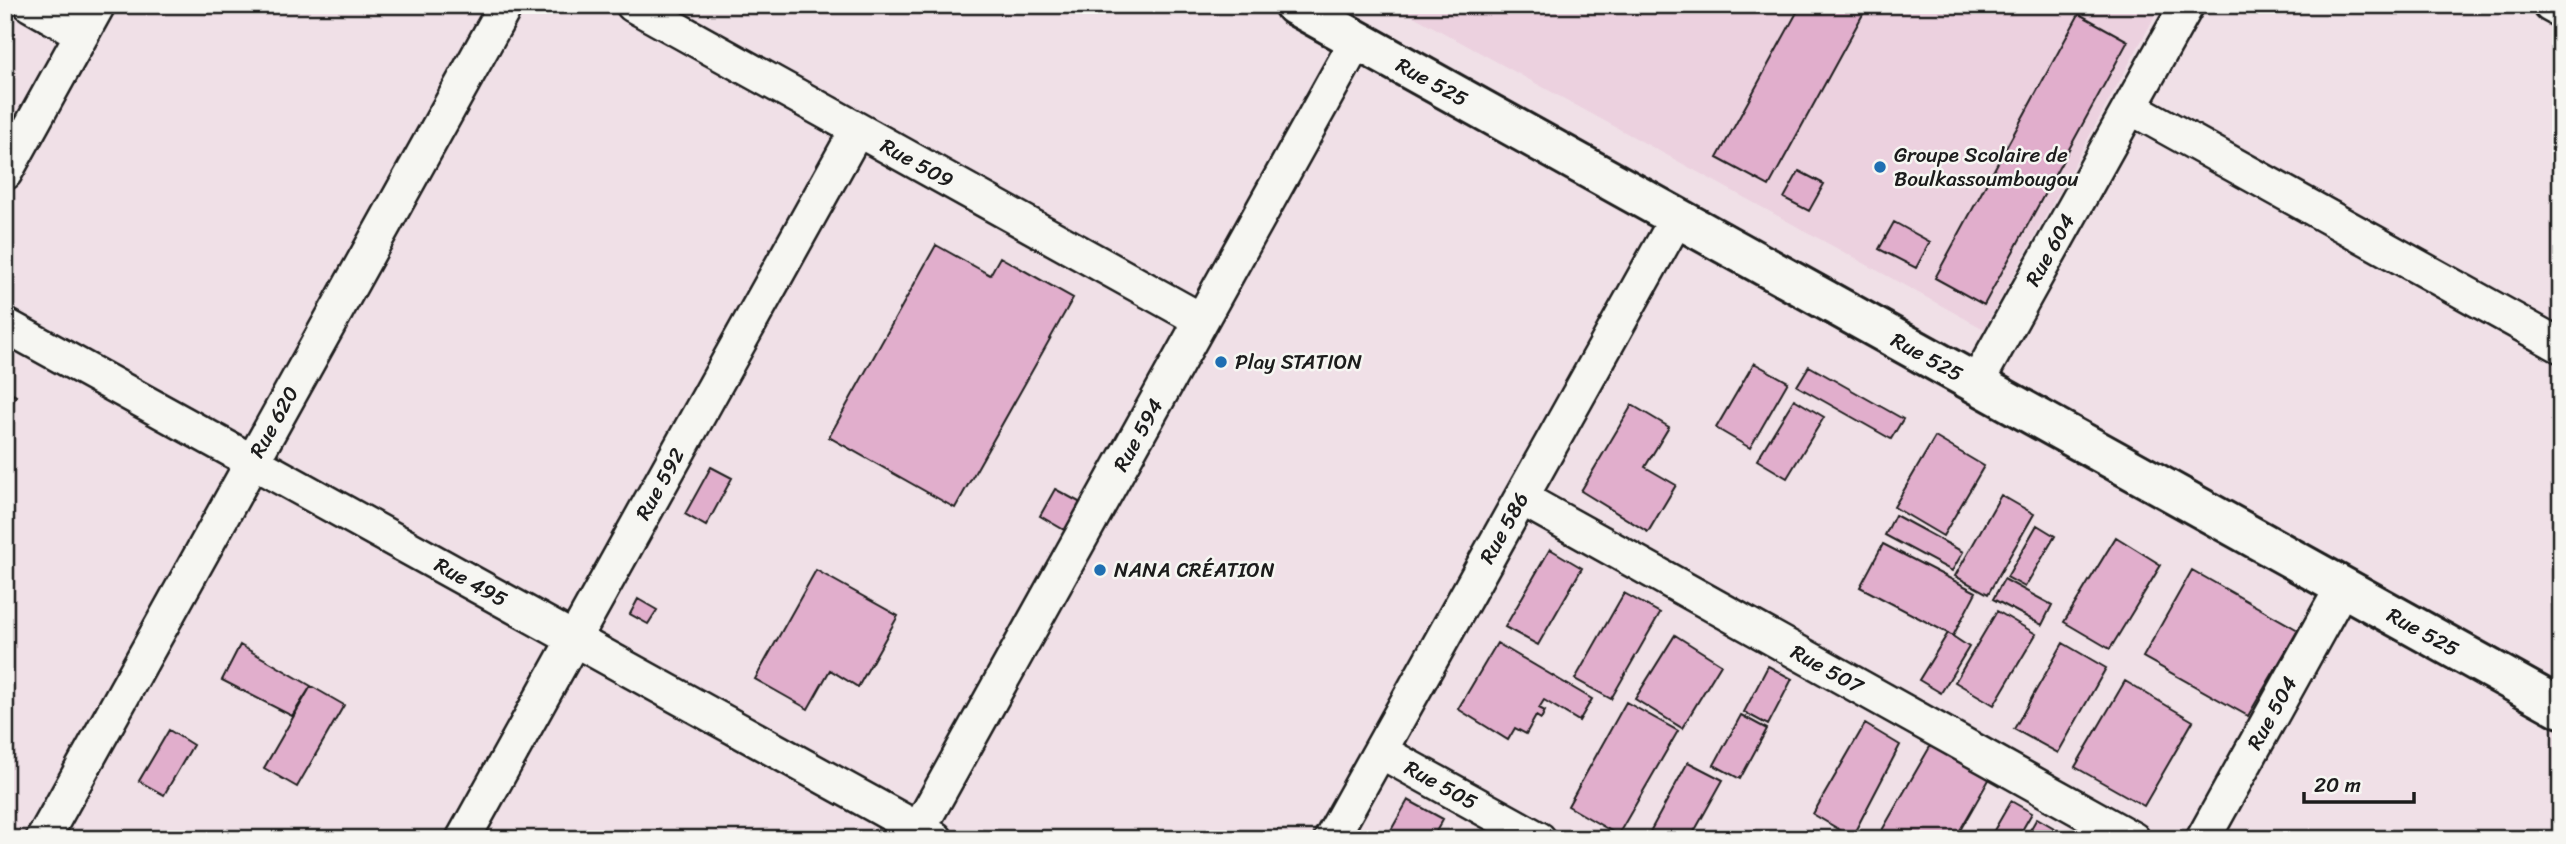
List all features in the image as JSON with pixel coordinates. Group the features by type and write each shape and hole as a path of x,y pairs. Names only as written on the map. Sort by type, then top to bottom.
{"street":[{"path":"31,5 82,34"},
{"path":"5,173 98,5"},
{"name":"Rue 620","path":"43,839 506,5"},
{"name":"Rue 509","path":"633,5 1201,320"},
{"name":"Rue 525","path":"1294,5 2561,708"},
{"name":"Rue 604","path":"1976,384 2187,5"},
{"path":"2550,5 2561,11"},
{"name":"Rue 594","path":"927,834 1201,320 1357,40"},
{"path":"2130,107 2561,346"},
{"name":"Rue 592","path":"463,839 857,130"},
{"name":"Rue 586","path":"1331,839 1676,218"},
{"name":"Rue 495","path":"5,325 927,834"},
{"name":"Rue 507","path":"1521,498 2133,839"},
{"name":"Rue 504","path":"2203,839 2342,587"},
{"name":"Rue 505","path":"1380,751 1539,839"}],"shaded area":[{"name":"Groupe Scolaire de Boulkassoumbougou","path":"1393,5 2161,5 1984,329"}],"building":[{"path":"1801,5 1868,5 1769,186 1717,158"},
{"path":"2079,14 2128,41 1984,305 1935,278"},
{"path":"1799,171 1824,184 1809,211 1784,198"},
{"path":"1894,222 1930,242 1916,268 1879,249"},
{"path":"936,245 990,275 1000,257 1073,298 955,508 829,437"},
{"path":"1754,363 1788,382 1750,448 1716,428"},
{"path":"1809,366 1903,419 1891,439 1797,386"},
{"path":"5,390 16,396 5,416"},
{"path":"1794,399 1824,417 1787,478 1757,460"},
{"path":"1632,405 1669,427 1645,467 1676,485 1648,532 1581,491"},
{"path":"1935,437 1984,466 1943,536 1894,507"},
{"path":"711,467 732,478 706,526 685,514"},
{"path":"1055,489 1081,503 1066,531 1040,516"},
{"path":"2001,495 2034,514 1988,594 1955,576"},
{"path":"1895,515 1963,552 1952,571 1885,535"},
{"path":"2037,525 2055,536 2025,587 2007,577"},
{"path":"2116,537 2161,565 2110,649 2064,622"},
{"path":"1883,544 1976,592 1953,636 1860,587"},
{"path":"1550,549 1582,568 1538,645 1505,627"},
{"path":"816,570 898,616 858,687 830,670 808,709 755,679"},
{"path":"2192,570 2298,630 2248,716 2143,657"},
{"path":"2004,579 2052,605 2042,625 1993,599"},
{"path":"1624,593 1660,613 1611,699 1575,679"},
{"path":"638,599 657,610 648,624 630,614"},
{"path":"1997,611 2036,634 1994,705 1955,682"},
{"path":"1948,633 1969,647 1941,693 1919,680"},
{"path":"1675,635 1721,664 1682,728 1635,699"},
{"path":"1497,643 1592,699 1579,721 1544,700 1539,708 1545,711 1541,719 1536,716 1526,734 1515,728 1508,740 1458,709"},
{"path":"2063,643 2106,668 2058,753 2014,729"},
{"path":"240,645 311,686 292,716 222,680"},
{"path":"1768,666 1792,679 1768,725 1744,712"},
{"path":"2125,681 2193,721 2144,806 2075,767"},
{"path":"311,686 344,705 297,787 264,768"},
{"path":"1626,702 1678,731 1618,835 1568,806"},
{"path":"1741,715 1767,729 1740,779 1714,765"},
{"path":"1865,724 1900,745 1852,837 1813,814"},
{"path":"169,730 193,745 164,795 139,781"},
{"path":"1931,745 1990,778 1955,839 1877,839"},
{"path":"1688,762 1723,780 1690,839 1646,839"},
{"path":"1408,800 1443,819 1432,839 1386,839"},
{"path":"2011,801 2032,813 2017,839 1989,839"},
{"path":"2037,818 2066,835 2064,839 2025,839"}],"place":[{"name":"Groupe Scolaire de Boulkassoumbougou","path":"1880,167"},
{"name":"Play STATION","path":"1221,362"},
{"name":"NANA CRÉATION","path":"1100,570"}]}
